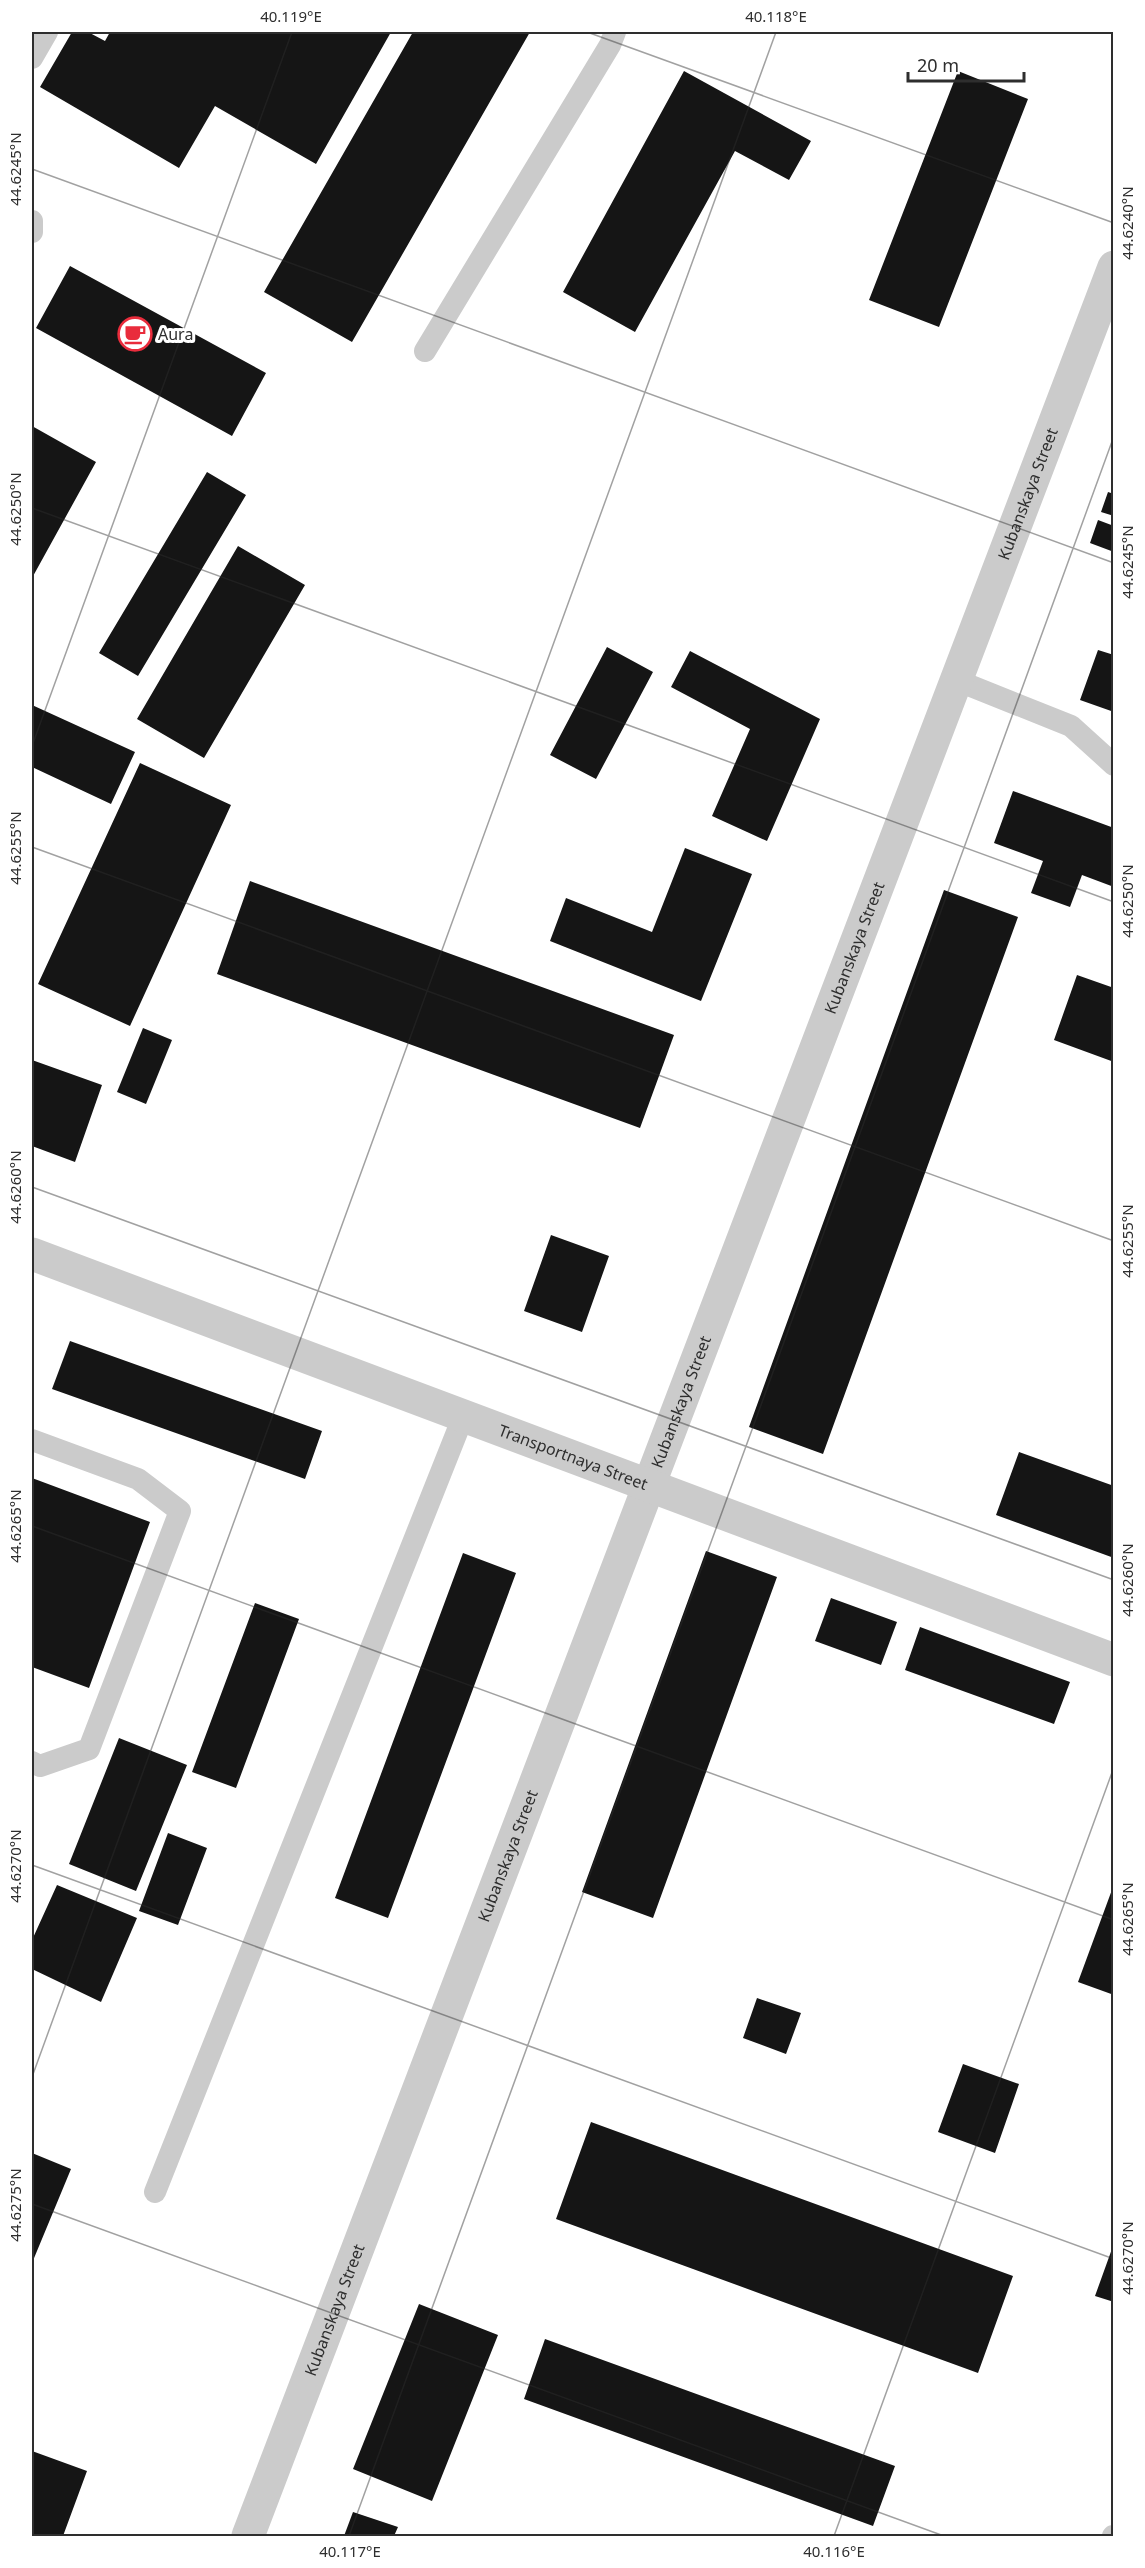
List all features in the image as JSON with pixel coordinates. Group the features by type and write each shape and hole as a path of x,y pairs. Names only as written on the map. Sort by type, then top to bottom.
{"street":[{"name":"Kubanskaya Street","path":"248,2536 1113,267"},
{"name":"Transportnaya Street","path":"32,1254 647,1487 1113,1660"}],"lane":[{"path":"32,58 46,32"},
{"path":"425,351 610,45 615,32"},
{"path":"32,221 32,232"},
{"path":"956,680 1071,726 1113,765"},
{"path":"155,2192 463,1417"},
{"path":"32,1440 138,1479 180,1510 88,1749 40,1766 32,1762"}],"building":[{"path":"72,32 88,32 105,41 110,32 391,32 316,164 215,106 179,168 40,87"},
{"path":"413,32 530,32 352,342 264,292"},
{"path":"684,71 811,141 789,180 735,151 635,332 563,292"},
{"path":"958,71 1028,99 939,327 869,300"},
{"path":"70,266 266,373 232,436 36,328"},
{"path":"32,426 96,462 32,578"},
{"path":"207,472 246,495 138,676 99,653"},
{"path":"1108,492 1114,494 1114,516 1101,512"},
{"path":"1098,520 1114,526 1114,552 1090,543"},
{"path":"238,546 305,585 204,758 137,719"},
{"path":"607,647 653,672 596,779 550,755"},
{"path":"1098,650 1114,655 1114,712 1080,700"},
{"path":"690,651 820,719 767,841 712,816 750,729 671,687"},
{"path":"32,705 135,752 111,804 32,767"},
{"path":"140,763 231,805 130,1026 38,984"},
{"path":"1013,791 1114,828 1114,887 1082,875 1070,907 1031,893 1043,861 994,843"},
{"path":"685,848 752,874 701,1001 550,941 566,898 652,932"},
{"path":"250,881 674,1035 640,1128 217,974"},
{"path":"944,890 1018,917 823,1454 749,1427"},
{"path":"1077,975 1114,988 1114,1062 1054,1040"},
{"path":"143,1028 172,1040 146,1104 117,1092"},
{"path":"32,1060 102,1085 75,1162 32,1146"},
{"path":"551,1235 609,1256 582,1332 524,1311"},
{"path":"70,1341 322,1431 305,1479 52,1389"},
{"path":"1019,1452 1114,1486 1114,1558 996,1515"},
{"path":"32,1478 150,1522 89,1688 32,1667"},
{"path":"706,1551 777,1577 653,1918 582,1892"},
{"path":"463,1553 516,1573 388,1918 335,1898"},
{"path":"831,1598 897,1622 881,1665 815,1641"},
{"path":"255,1603 299,1619 236,1788 192,1772"},
{"path":"920,1627 1070,1682 1054,1724 905,1670"},
{"path":"119,1738 187,1765 136,1891 69,1864"},
{"path":"168,1833 207,1848 178,1925 139,1911"},
{"path":"57,1885 137,1918 101,2002 32,1969 32,1940"},
{"path":"1114,1887 1114,1995 1078,1982"},
{"path":"757,1998 801,2013 786,2054 743,2038"},
{"path":"963,2064 1019,2084 995,2153 938,2132"},
{"path":"591,2122 1013,2276 978,2373 556,2219"},
{"path":"32,2153 71,2169 32,2263"},
{"path":"1114,2246 1114,2302 1095,2296"},
{"path":"419,2304 498,2335 432,2501 353,2469"},
{"path":"545,2339 895,2466 873,2526 524,2399"},
{"path":"32,2451 87,2471 63,2536 32,2536"},
{"path":"353,2512 398,2527 394,2536 344,2536"}],"place":[{"name":"Aura","path":"135,334"}]}
